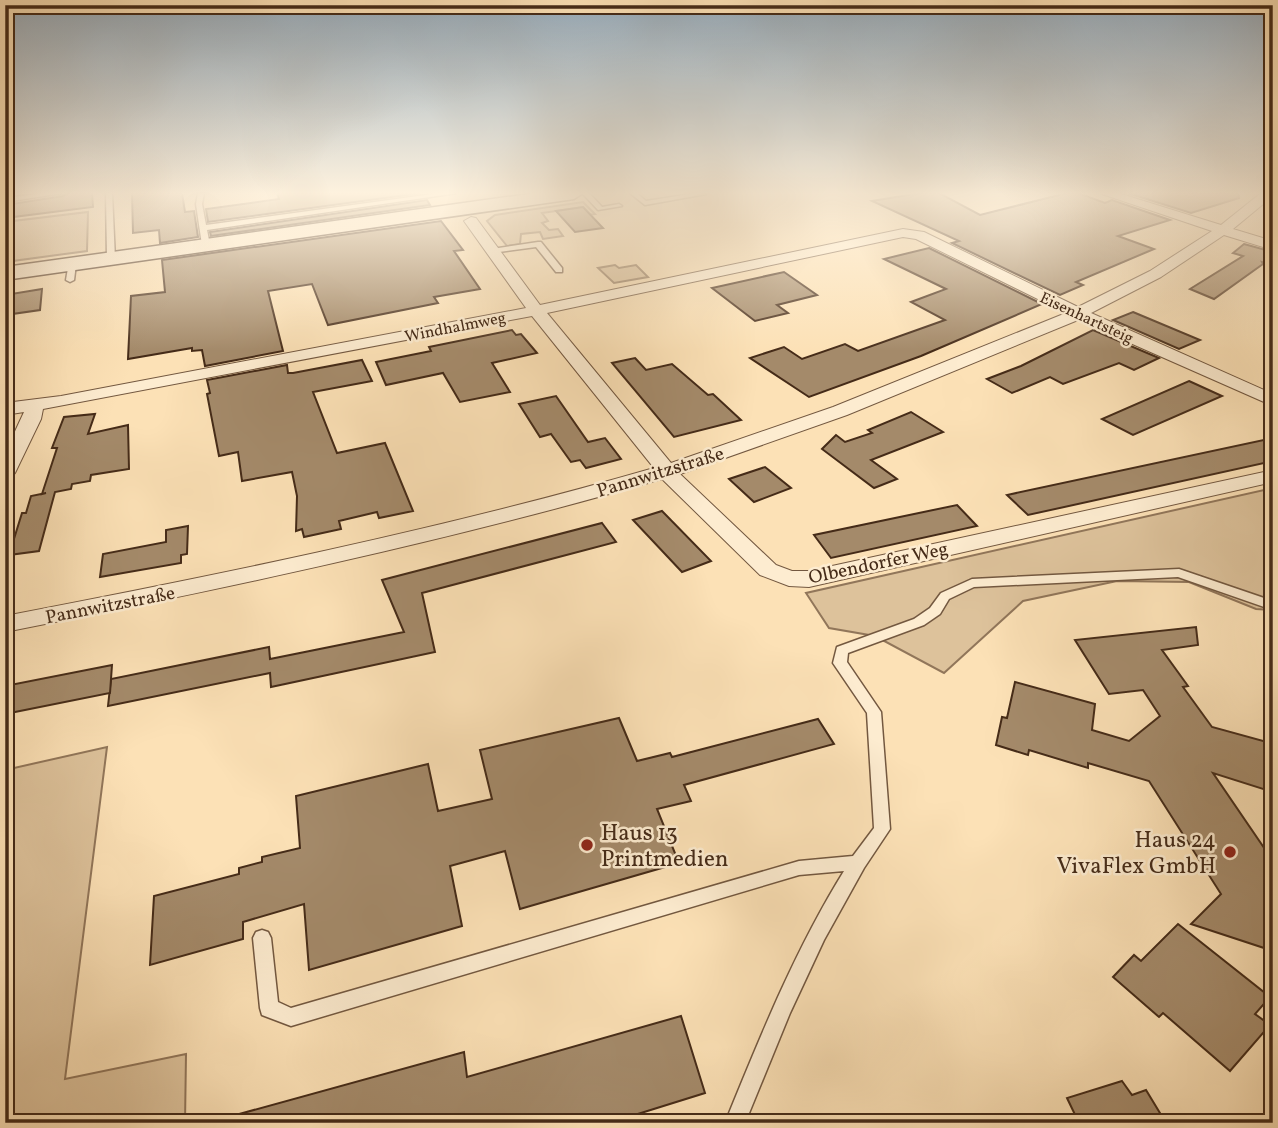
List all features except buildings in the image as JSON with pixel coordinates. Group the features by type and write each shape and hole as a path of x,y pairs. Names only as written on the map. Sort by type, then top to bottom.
{"main road":[{"path":"5,274 71,272 166,246"}],"street":[{"name":"Olbendorfer Weg","path":"488,246 536,311 679,486 768,570 789,578 809,579 1273,476"},
{"name":"Windhalmweg","path":"5,409 536,311 843,246"},
{"name":"Eisenhartsteig","path":"941,246 1077,313 1273,401"},
{"name":"Pannwitzstraße","path":"5,624 221,582 367,550 668,471 897,390 1003,347 1154,276 1198,246"},
{"path":"5,473 32,419 35,405"}],"lane":[{"path":"111,246 111,259"},
{"path":"492,251 527,246"},
{"path":"539,246 559,270"},
{"path":"735,1123 810,948 855,863 881,829 874,712 840,663 842,650 919,622 935,611 945,596 972,583 1179,573 1273,606"},
{"path":"262,938 269,1007 291,1017 799,868 855,863"}],"shaded area":[{"path":"5,246 87,246 87,251 5,262"},
{"path":"615,265 619,268 636,265 648,277 614,283 598,268"},
{"path":"1273,488 1273,610 1256,609 1189,582 1117,581 1023,601 944,673 875,636 829,628 806,593"},
{"path":"107,747 65,1079 186,1054 185,1123 5,1123 5,770"}],"place":[{"name":"Haus 13 Printmedien","path":"587,845"},
{"name":"Haus 24 VivaFlex GmbH","path":"1230,852"}]}
